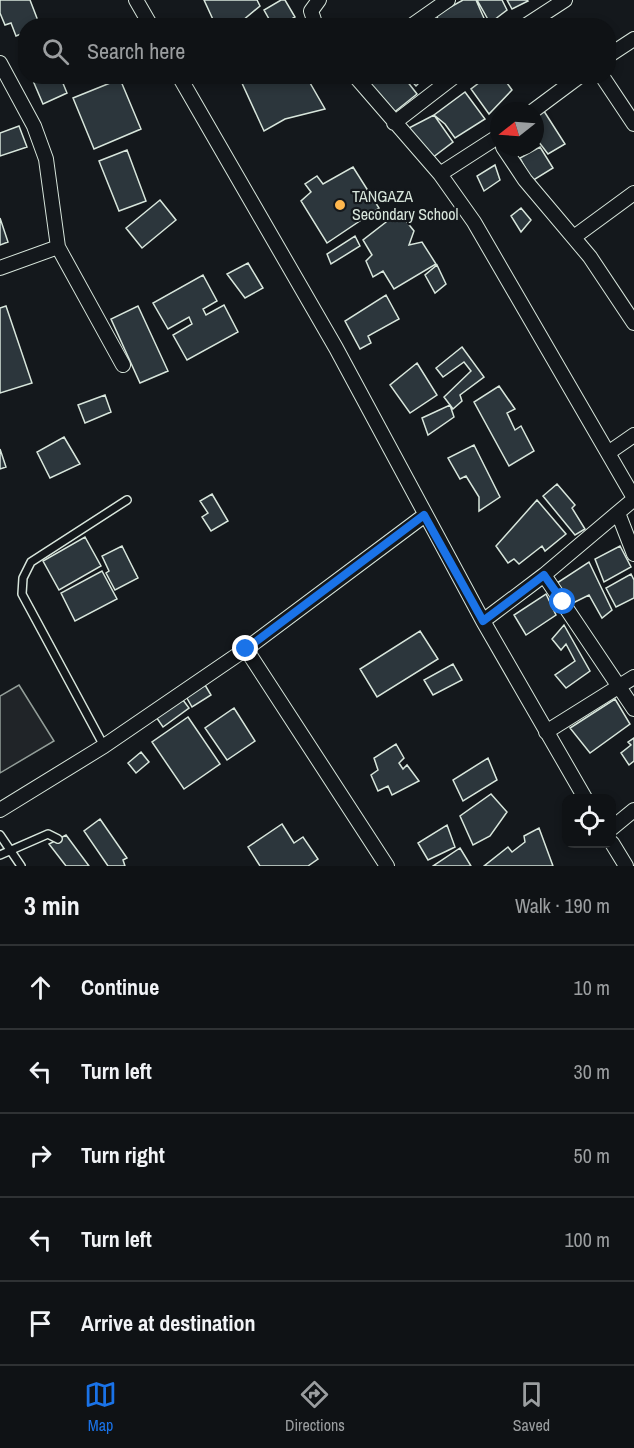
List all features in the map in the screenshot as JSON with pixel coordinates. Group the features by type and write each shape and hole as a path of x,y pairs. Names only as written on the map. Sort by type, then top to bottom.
{"street":[{"path":"136,0 146,18"},
{"path":"313,18 310,11 319,0"},
{"path":"422,18 448,0"},
{"path":"537,18 565,0"},
{"path":"616,51 634,39"},
{"path":"0,63 34,126 46,159 58,247 123,365"},
{"path":"184,84 342,358 408,477 424,515 583,794"},
{"path":"362,84 440,174 474,222 634,499 544,575 483,621"},
{"path":"394,123 445,84"},
{"path":"544,103 569,84"},
{"path":"607,84 634,124"},
{"path":"440,174 490,146"},
{"path":"510,156 532,189 574,237 634,323"},
{"path":"574,237 634,193"},
{"path":"0,268 58,247"},
{"path":"608,453 634,435"},
{"path":"618,513 634,554"},
{"path":"0,810 104,746 246,649 424,515"},
{"path":"544,575 634,709"},
{"path":"246,649 387,866"},
{"path":"546,732 634,677"},
{"path":"616,825 634,810"},
{"path":"615,848 626,866"}],"lane":[{"path":"104,746 22,594 23,579 31,562 128,500"},
{"path":"0,855 48,834 58,839"},
{"path":"0,835 21,866"}],"shaded area":[{"path":"19,685 54,741 0,773 0,696"}],"building":[{"path":"0,0 30,0 37,18 18,18 18,35 16,36 11,23 5,25 0,13"},
{"path":"204,0 257,0 260,6 246,18 212,18"},
{"path":"285,0 295,17 268,18 264,10"},
{"path":"463,0 476,0 484,18 438,18 436,15"},
{"path":"477,0 502,0 507,10 497,18 487,18"},
{"path":"507,0 527,0 528,1 512,9"},
{"path":"34,84 63,84 67,93 43,104"},
{"path":"108,84 122,84 141,129 94,149 73,98"},
{"path":"242,84 311,84 325,109 285,119 264,131"},
{"path":"368,84 409,84 417,94 392,114"},
{"path":"478,84 508,84 512,90 500,102 490,102 489,114 471,89"},
{"path":"465,92 485,119 455,138 445,124 434,115"},
{"path":"544,111 565,144 548,154 544,149"},
{"path":"434,115 453,142 432,158 407,129"},
{"path":"19,126 27,147 0,156 0,133"},
{"path":"127,150 146,201 119,211 99,161"},
{"path":"544,153 553,168 532,181 520,158 544,156"},
{"path":"495,165 500,180 484,191 477,176"},
{"name":"TANGAZA Secondary School","path":"353,167 379,208 327,243 301,201 311,192 305,184 317,176 323,184"},
{"path":"160,200 176,220 142,248 126,228"},
{"path":"521,208 531,220 521,232 511,216"},
{"path":"399,212 414,231 409,245 422,242 436,264 394,289 383,271 373,277 366,261 372,255 363,240"},
{"path":"0,218 8,242 0,245"},
{"path":"355,236 360,246 331,264 327,254"},
{"path":"248,263 263,288 245,298 227,274"},
{"path":"437,265 446,284 435,293 425,275"},
{"path":"203,275 217,301 203,309 206,315 224,305 238,332 187,360 173,335 192,324 189,317 168,329 153,303"},
{"path":"386,295 399,319 368,336 371,343 360,349 345,321"},
{"path":"6,306 32,383 0,393 0,308"},
{"path":"138,306 168,371 140,383 111,319"},
{"path":"462,347 484,377 460,395 462,401 453,409 444,397 471,371 464,362 443,377 436,368"},
{"path":"417,363 437,395 410,413 390,385"},
{"path":"499,386 515,409 507,413 515,430 521,426 534,451 509,466 474,402"},
{"path":"105,395 111,412 85,423 78,405"},
{"path":"450,405 454,417 428,435 422,418"},
{"path":"64,437 80,464 50,478 37,452"},
{"path":"474,445 500,497 479,511 479,497 466,476 460,479 448,458"},
{"path":"0,449 6,467 0,469"},
{"path":"557,484 575,505 572,508 585,529 575,535 543,496"},
{"path":"212,494 228,521 211,531 202,517 208,513 200,501"},
{"path":"537,500 566,534 545,551 542,546 519,564 514,559 508,563 496,546"},
{"path":"85,537 101,566 59,590 43,561"},
{"path":"122,546 138,578 115,590 106,573 109,571 102,556"},
{"path":"620,546 631,567 604,582 595,559"},
{"path":"589,562 612,610 602,618 589,595 571,604 557,583"},
{"path":"102,571 117,599 75,621 61,593"},
{"path":"631,574 634,580 634,598 616,607 606,588"},
{"path":"546,594 556,615 526,635 514,615"},
{"path":"564,625 590,671 566,688 555,675 575,661 566,644 561,650 552,639"},
{"path":"420,631 438,659 377,697 360,669"},
{"path":"453,664 462,680 433,695 424,680"},
{"path":"202,680 211,695 192,707 183,691"},
{"path":"180,696 189,708 163,727 154,714"},
{"path":"615,699 630,724 590,753 570,728"},
{"path":"234,708 255,741 227,760 205,728"},
{"path":"188,717 220,764 184,789 152,742"},
{"path":"634,738 634,761 629,765 621,753 631,745 628,742"},
{"path":"396,744 404,758 399,763 403,769 407,765 419,781 392,795 388,786 378,791 371,775 378,770 374,758"},
{"path":"141,752 149,762 136,773 128,763"},
{"path":"488,758 497,780 463,801 453,780"},
{"path":"491,794 507,812 490,836 473,845 460,816"},
{"path":"100,819 127,858 123,860 125,866 108,866 84,831"},
{"path":"282,824 294,843 303,837 318,859 308,866 260,866 248,847"},
{"path":"447,825 455,847 428,860 418,843"},
{"path":"539,828 553,866 484,866 508,847 512,852 525,842 524,836"},
{"path":"66,835 89,866 66,866 49,844"},
{"path":"460,848 471,866 433,866"}],"place":[{"name":"TANGAZA Secondary School","path":"340,205"}],"route":[{"path":"246,649 424,515 483,621 544,575 563,602"}]}
